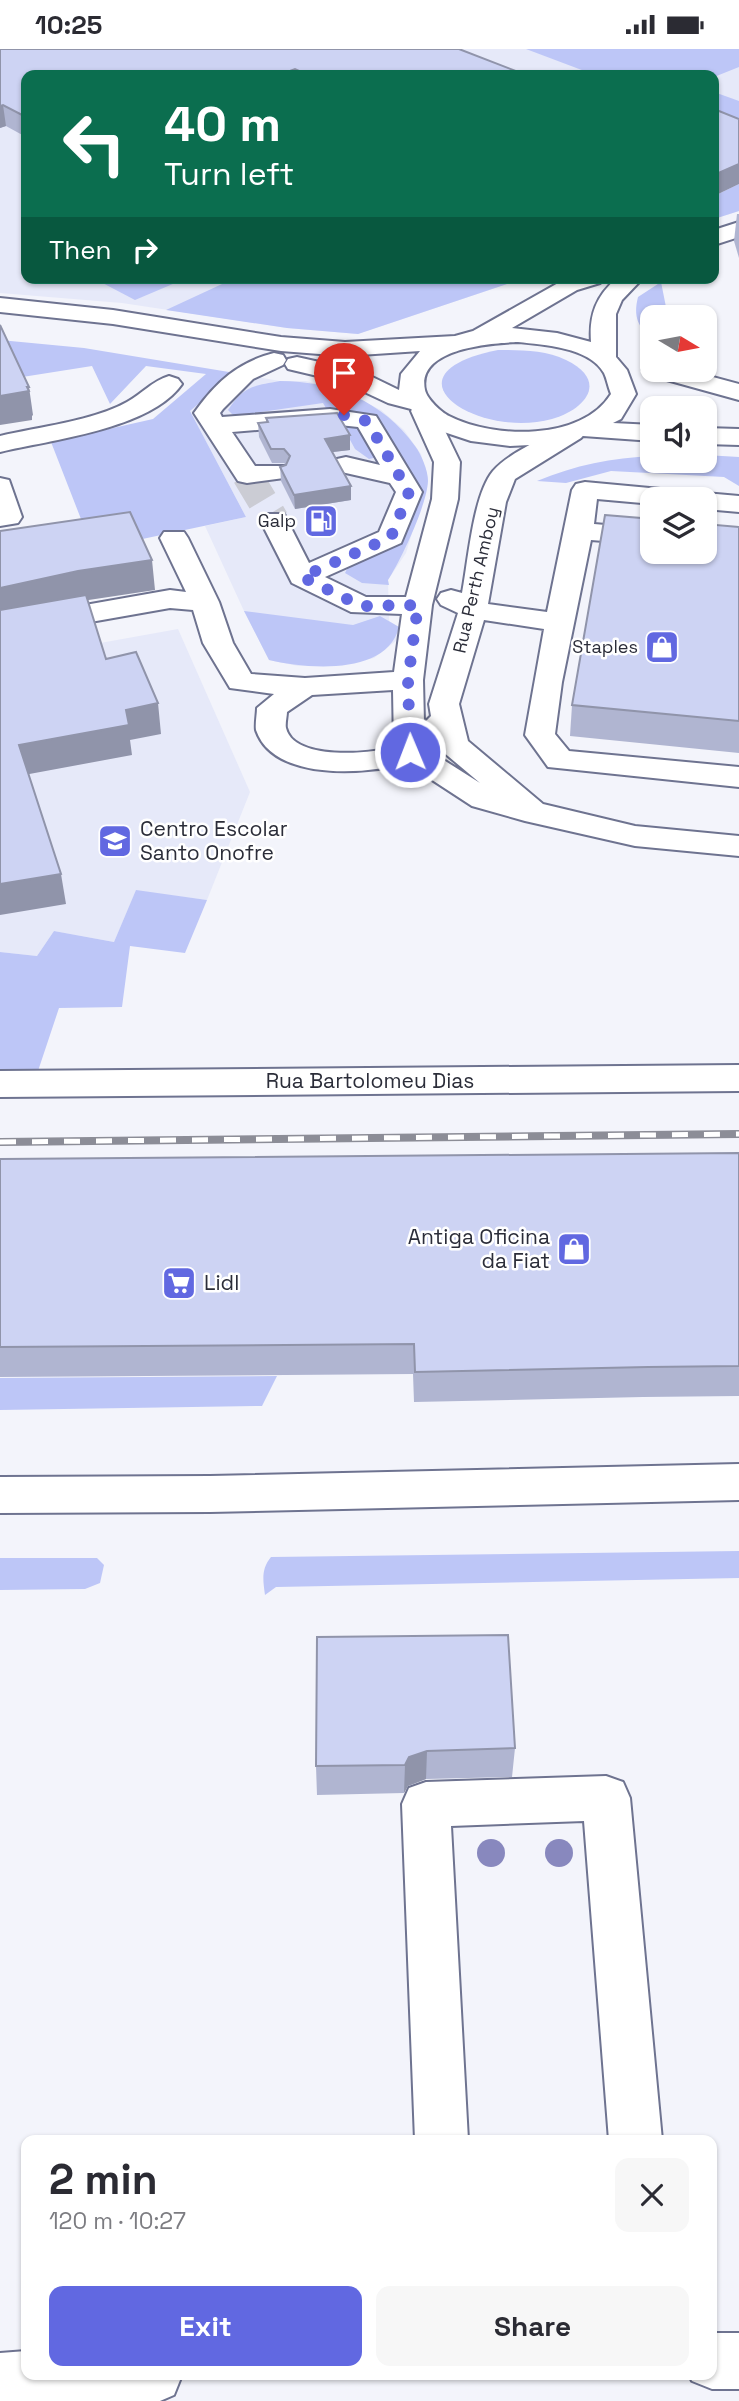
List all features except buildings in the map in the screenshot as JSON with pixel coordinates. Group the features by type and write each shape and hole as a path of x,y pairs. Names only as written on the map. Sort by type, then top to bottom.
{"street":[{"path":"719,235 739,229"},
{"path":"410,752 408,680 421,593 445,499 447,462 412,393 414,373 431,355 469,340 572,284"},
{"name":"Rua Perth Amboy","path":"623,284 612,293 601,314 608,363 622,383 621,400 608,416 515,466 503,476 493,502 473,610 444,704 453,744 537,814 635,836 739,845"},
{"path":"0,305 113,317 294,345 345,349 518,335 557,340 608,363 640,367"},
{"path":"0,324 98,333 330,369 421,407 452,427 490,437 532,439 578,431 640,433"},
{"path":"274,360 253,367 217,398 207,413 247,475 275,472"},
{"path":"704,382 739,391"},
{"path":"0,444 108,418 136,408 169,384"},
{"path":"216,424 240,426 344,415 367,421 409,492 391,537 302,577"},
{"path":"717,436 739,437"},
{"path":"346,465 400,477"},
{"path":"0,486 8,517 0,518"},
{"path":"640,495 585,490 540,735 559,760 739,777"},
{"path":"717,502 739,504"},
{"path":"274,520 302,577 361,606 433,591 473,610 560,623"},
{"path":"579,531 640,536"},
{"path":"174,538 205,602 218,643 241,683 305,687 408,680"},
{"path":"0,629 170,599 205,602"},
{"path":"305,687 272,708 268,723 275,740 291,753 316,761 386,760 410,752 447,717"},
{"path":"410,752 482,799 537,814"},
{"name":"Rua Bartolomeu Dias","path":"0,1084 739,1078"},
{"path":"0,1495 739,1482"},
{"path":"441,2135 426,1804 606,1798 636,2135"},
{"path":"717,2361 739,2361"},
{"path":"0,2381 26,2380"}],"shaded area":[{"path":"60,49 739,49 739,211 719,217 719,70 21,70 21,284 507,284 358,334 287,328 122,303 0,293 0,70"},
{"path":"526,49 739,49 739,67 719,75 719,70 582,70"},
{"path":"719,94 739,101 739,141 719,133"},
{"path":"739,184 739,211 719,217 719,194"},
{"path":"104,284 173,284 135,300"},
{"path":"222,284 507,284 358,334 287,328 166,310"},
{"path":"661,284 666,305 640,305 640,324 638,297"},
{"path":"0,340 84,348 235,373 190,411 246,517 133,541 81,519 51,442 153,419 206,374 146,366 110,404 92,366 16,378"},
{"path":"498,350 541,352 566,360 587,377 588,394 575,409 552,419 523,423 495,420 470,413 452,401 442,388 445,374 463,361"},
{"name":"Galp","path":"235,373 280,381 306,381 343,391 381,410 404,430 421,454 428,480 406,553 388,580 389,621 399,627 396,641 374,658 340,665 298,666 269,660 244,611 205,526 246,517 190,411"},
{"path":"280,381 319,385 355,397 388,417 420,453 428,477 427,491 412,532 388,580 389,585 362,583 345,573 350,563 406,505 391,454 369,459 355,449 342,425 336,425 323,403 234,416 228,410 239,396 250,388"},
{"path":"717,456 739,457 739,486 724,477 649,473 717,473"},
{"path":"640,457 640,473 611,471 566,483 537,481 580,467"},
{"path":"244,611 353,625 380,616 399,627 392,643 379,654 363,661 344,665 304,666 269,660"},
{"name":"Centro Escolar Santo Onofre","path":"178,629 250,792 207,900 136,891 114,942 54,931 37,956 0,952 0,661"},
{"path":"136,890 207,900 185,953 130,946 122,1007 59,1008 38,1071 0,1071 0,952 37,956 54,931 114,942"},
{"path":"277,1376 262,1406 0,1410 0,1378"},
{"path":"739,1551 739,1578 276,1587 265,1595 264,1584 264,1570 271,1557"},
{"path":"0,1558 97,1558 104,1565 100,1583 85,1589 0,1590"}],"tunnel":[{"path":"247,475 274,520"}],"railway":[{"path":"0,1142 739,1134"}],"place":[{"name":"Galp","path":"321,521"},
{"name":"Staples","path":"662,647"},
{"name":"Centro Escolar Santo Onofre","path":"115,841"},
{"name":"Antiga Oficina da Fiat","path":"574,1249"},
{"name":"Lidl","path":"179,1283"}],"route":[{"path":"344,415 367,421 409,492 391,537 302,577 361,606 418,605 408,680 410,752"}]}
